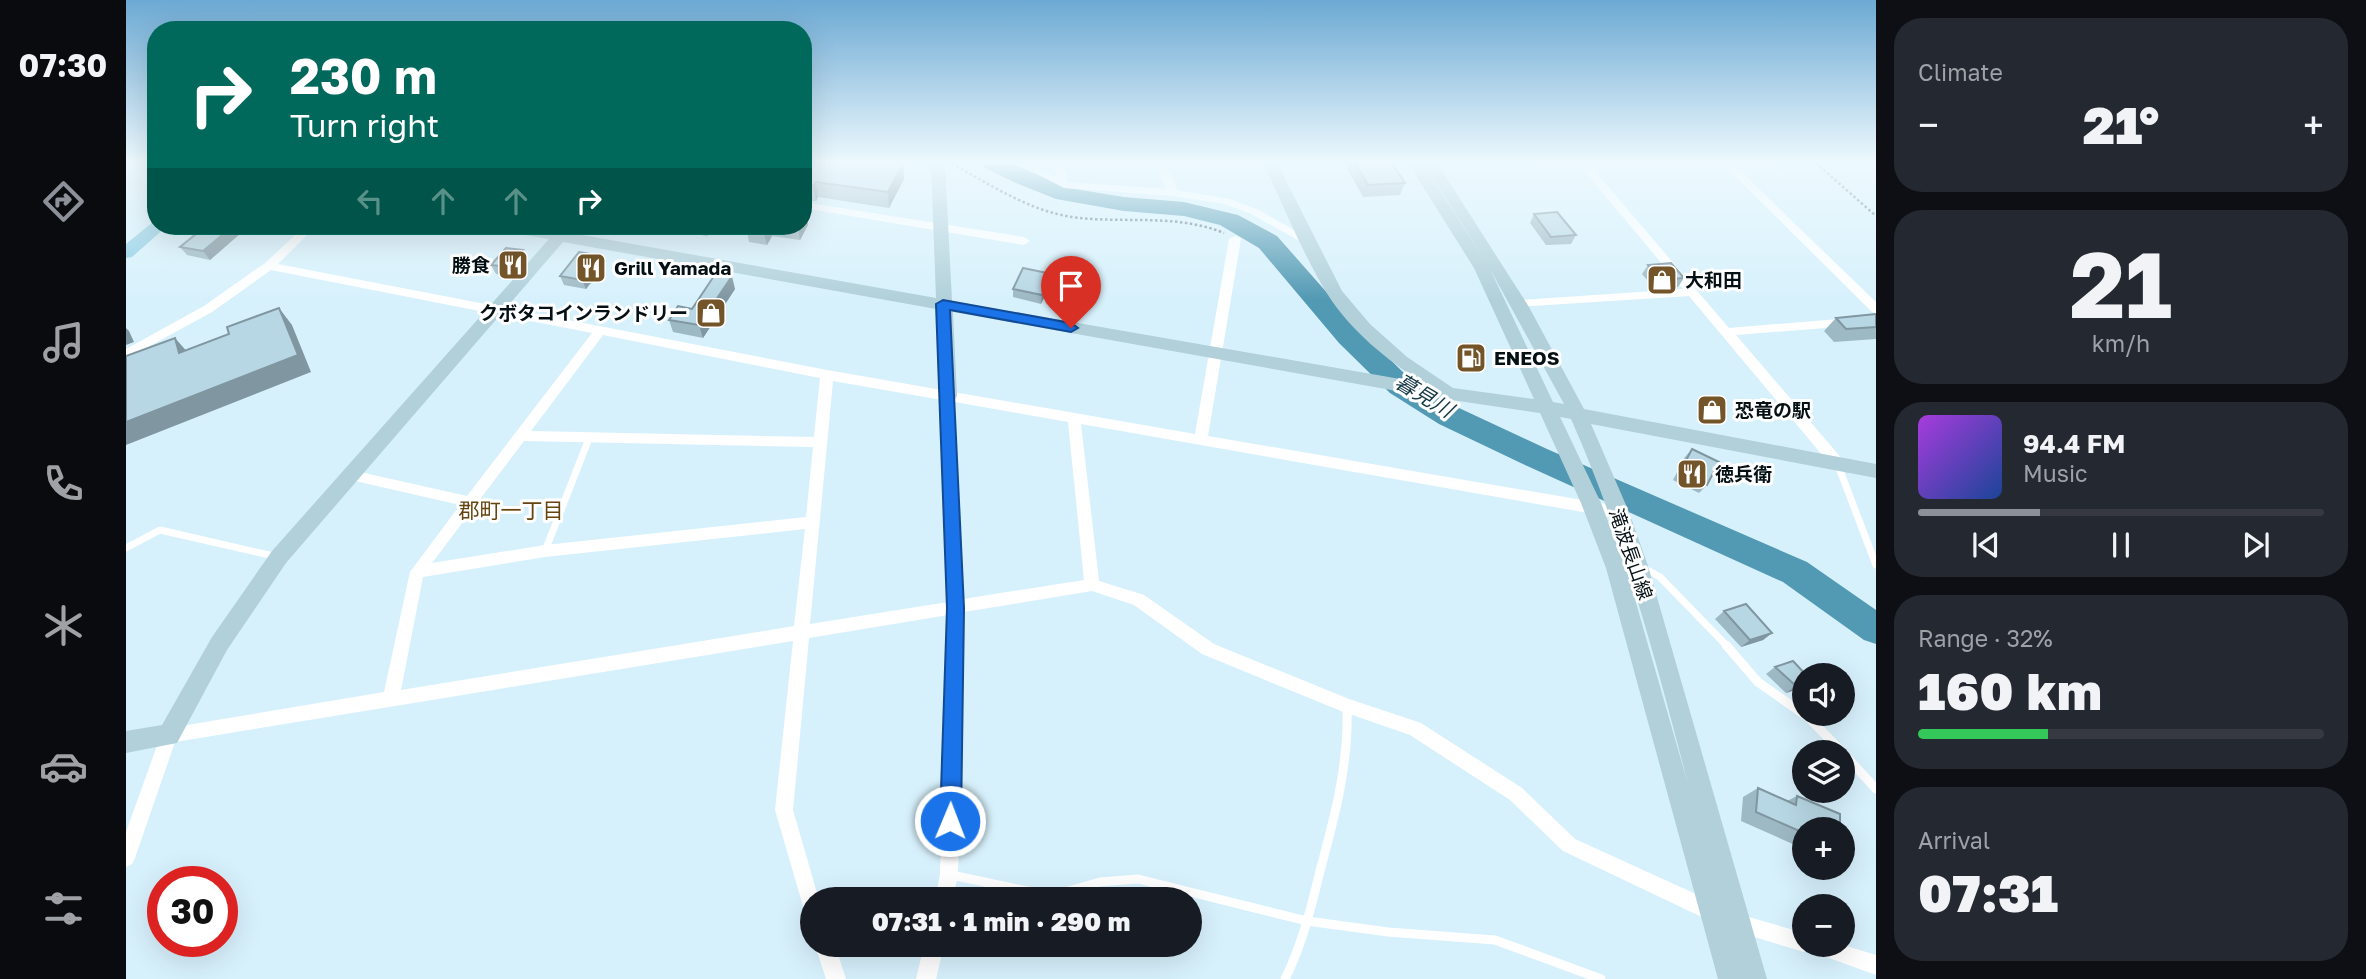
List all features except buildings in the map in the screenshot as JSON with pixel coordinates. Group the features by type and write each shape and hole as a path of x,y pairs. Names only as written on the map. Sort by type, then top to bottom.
{"main road":[{"path":"126,253 148,235"}],"street":[{"path":"825,209 1024,241"},
{"path":"940,209 956,608 946,887"},
{"path":"1246,209 1309,242"},
{"path":"1293,209 1335,293 1364,328 1401,361 1435,384 1458,395"},
{"name":"滝波長山線","path":"1444,209 1482,268 1549,408 1616,568 1731,979"},
{"name":"滝波長山線","path":"1459,209 1521,304 1578,415 1638,565 1755,979"},
{"path":"1622,209 1838,464"},
{"path":"1774,209 1876,309"},
{"path":"126,355 208,309 269,266 302,235"},
{"path":"126,858 129,841 169,735 215,648 244,602 279,557 562,235"},
{"path":"586,235 1216,354 1549,408 1876,471"},
{"path":"1201,439 1235,239"},
{"path":"269,266 827,375 1617,512"},
{"path":"1521,304 1693,292"},
{"path":"1726,331 1876,320"},
{"path":"391,699 417,572 600,331"},
{"path":"806,887 784,810 827,375"},
{"path":"1074,416 1092,585"},
{"path":"520,436 820,442"},
{"path":"351,475 470,502"},
{"path":"417,572 545,551 812,522"},
{"path":"126,742 1092,585 1139,600 1208,649 1347,706 1415,729 1516,794 1569,845 1738,923 1792,939"},
{"path":"829,957 836,979"},
{"path":"926,979 931,957"},
{"path":"1851,957 1876,965"}],"lane":[{"path":"545,551 590,436"},
{"path":"1838,464 1875,562"},
{"path":"126,548 160,530 279,557"},
{"path":"1638,565 1660,577 1719,637 1758,682 1809,718 1830,740"},
{"path":"1285,979 1293,964 1307,921 1342,787 1349,724 1347,706"},
{"path":"1855,767 1876,789"},
{"path":"949,874 1051,896 1100,882 1138,879 1307,921 1388,932 1495,940 1601,979"}],"path":[{"path":"1039,209 1080,218 1174,222 1214,228 1235,239"}],"waterway":[{"name":"暮見川","path":"1180,209 1229,220 1268,242 1349,336 1400,386 1449,416 1795,572 1876,629"}],"place":[{"name":"勝食","path":"513,265"},
{"name":"Grill Yamada","path":"591,268"},
{"name":"大和田","path":"1662,280"},
{"name":"クボタコインランドリー","path":"711,313"},
{"name":"ENEOS","path":"1471,358"},
{"name":"恐竜の駅","path":"1712,410"},
{"name":"徳兵衛","path":"1692,474"}],"district":[{"name":"郡町一丁目","path":"511,511"}],"route":[{"path":"950,821 956,608 943,304 1071,328"}]}
